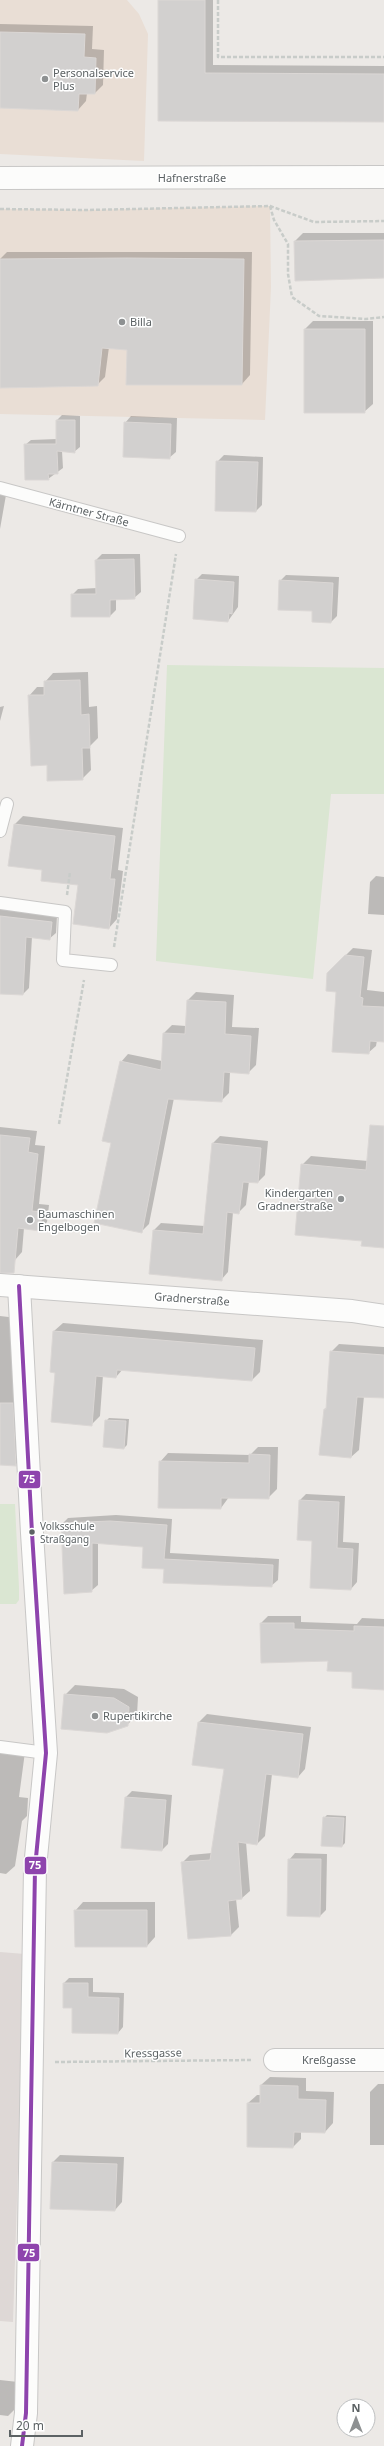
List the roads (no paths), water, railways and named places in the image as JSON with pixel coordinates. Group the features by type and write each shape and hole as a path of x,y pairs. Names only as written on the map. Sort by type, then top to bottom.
{"street":[{"name":"Hafnerstraße","path":"0,178 384,177"},
{"name":"Gradnerstraße","path":"10,1286 352,1311 384,1316"},
{"path":"10,1286 32,1533 46,1753 35,1868 26,2413 22,2446"},
{"name":"Kreßgasse","path":"275,2060 384,2060"}],"lane":[{"name":"Kärntner Straße","path":"0,488 179,536"},
{"path":"0,831 7,804"},
{"path":"0,902 65,912 63,960 111,965"},
{"path":"0,1747 46,1753"}],"place":[{"name":"Personalservice Plus","path":"45,79"},
{"name":"Billa","path":"122,322"},
{"name":"Kindergarten Gradnerstraße","path":"341,1199"},
{"name":"Baumaschinen Engelbogen","path":"30,1220"},
{"name":"Volksschule Straßgang","path":"32,1532"},
{"name":"Rupertikirche","path":"95,1716"}]}
